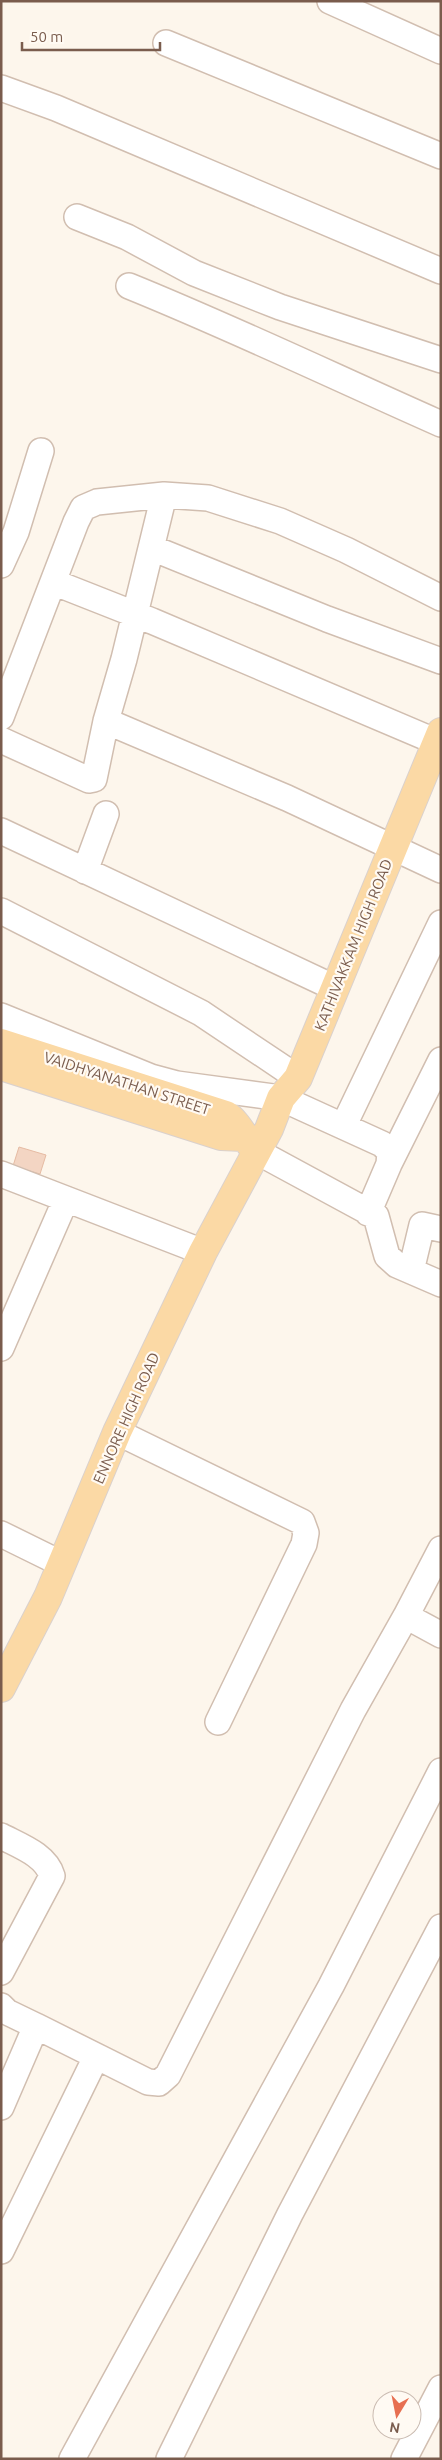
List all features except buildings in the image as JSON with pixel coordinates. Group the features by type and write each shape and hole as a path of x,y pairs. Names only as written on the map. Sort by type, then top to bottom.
{"main road":[{"name":"KATHIVAKKAM HIGH ROAD","path":"249,1144 269,1129 290,1088 335,988 439,737"},
{"name":"VAIDHYANATHAN STREET","path":"1,1043 226,1115 235,1122 249,1144"},
{"name":"VAIDHYANATHAN STREET","path":"1,1066 249,1144"},
{"name":"ENNORE HIGH ROAD","path":"1,1688 48,1596 117,1432 202,1252 249,1144"}],"street":[{"path":"330,1 441,51"},
{"path":"166,43 441,156"},
{"path":"1,88 56,108 441,271"},
{"path":"77,217 126,237 194,273 254,297 441,360"},
{"path":"129,286 218,322 304,364 441,424"},
{"path":"1,565 16,532 40,451"},
{"path":"1,740 89,780 94,779 106,721 135,615 164,495"},
{"path":"1,717 83,508 97,502 164,495 208,498 280,521 441,598"},
{"path":"152,548 327,619 441,661"},
{"path":"53,582 439,737"},
{"path":"106,721 287,798 392,849 441,870"},
{"path":"84,871 106,814"},
{"path":"1,831 335,988"},
{"path":"1,911 201,1013 290,1088 344,1125 382,1144 390,1152 389,1164"},
{"path":"344,1125 441,922"},
{"path":"1,1016 151,1077 177,1084 290,1088"},
{"path":"368,1213 389,1164 441,1060"},
{"path":"249,1144 376,1216 387,1256 397,1265 441,1284"},
{"path":"1,1174 202,1252"},
{"path":"1,1348 66,1199"},
{"path":"411,1271 422,1225 441,1229"},
{"path":"117,1432 302,1522 304,1527 304,1544 218,1722"},
{"path":"1,1534 62,1564"},
{"path":"3,2014 36,2026 148,2082 160,2083 168,2075 353,1710 441,1549"},
{"path":"406,1616 441,1634"},
{"path":"72,2459 331,1986 441,1771"},
{"path":"1,1836 42,1859 49,1866 52,1876 1,1972"},
{"path":"170,2459 290,2214 441,1926"},
{"path":"1,2107 36,2026"},
{"path":"1,2251 96,2057"},
{"path":"404,2459 441,2388"}]}
